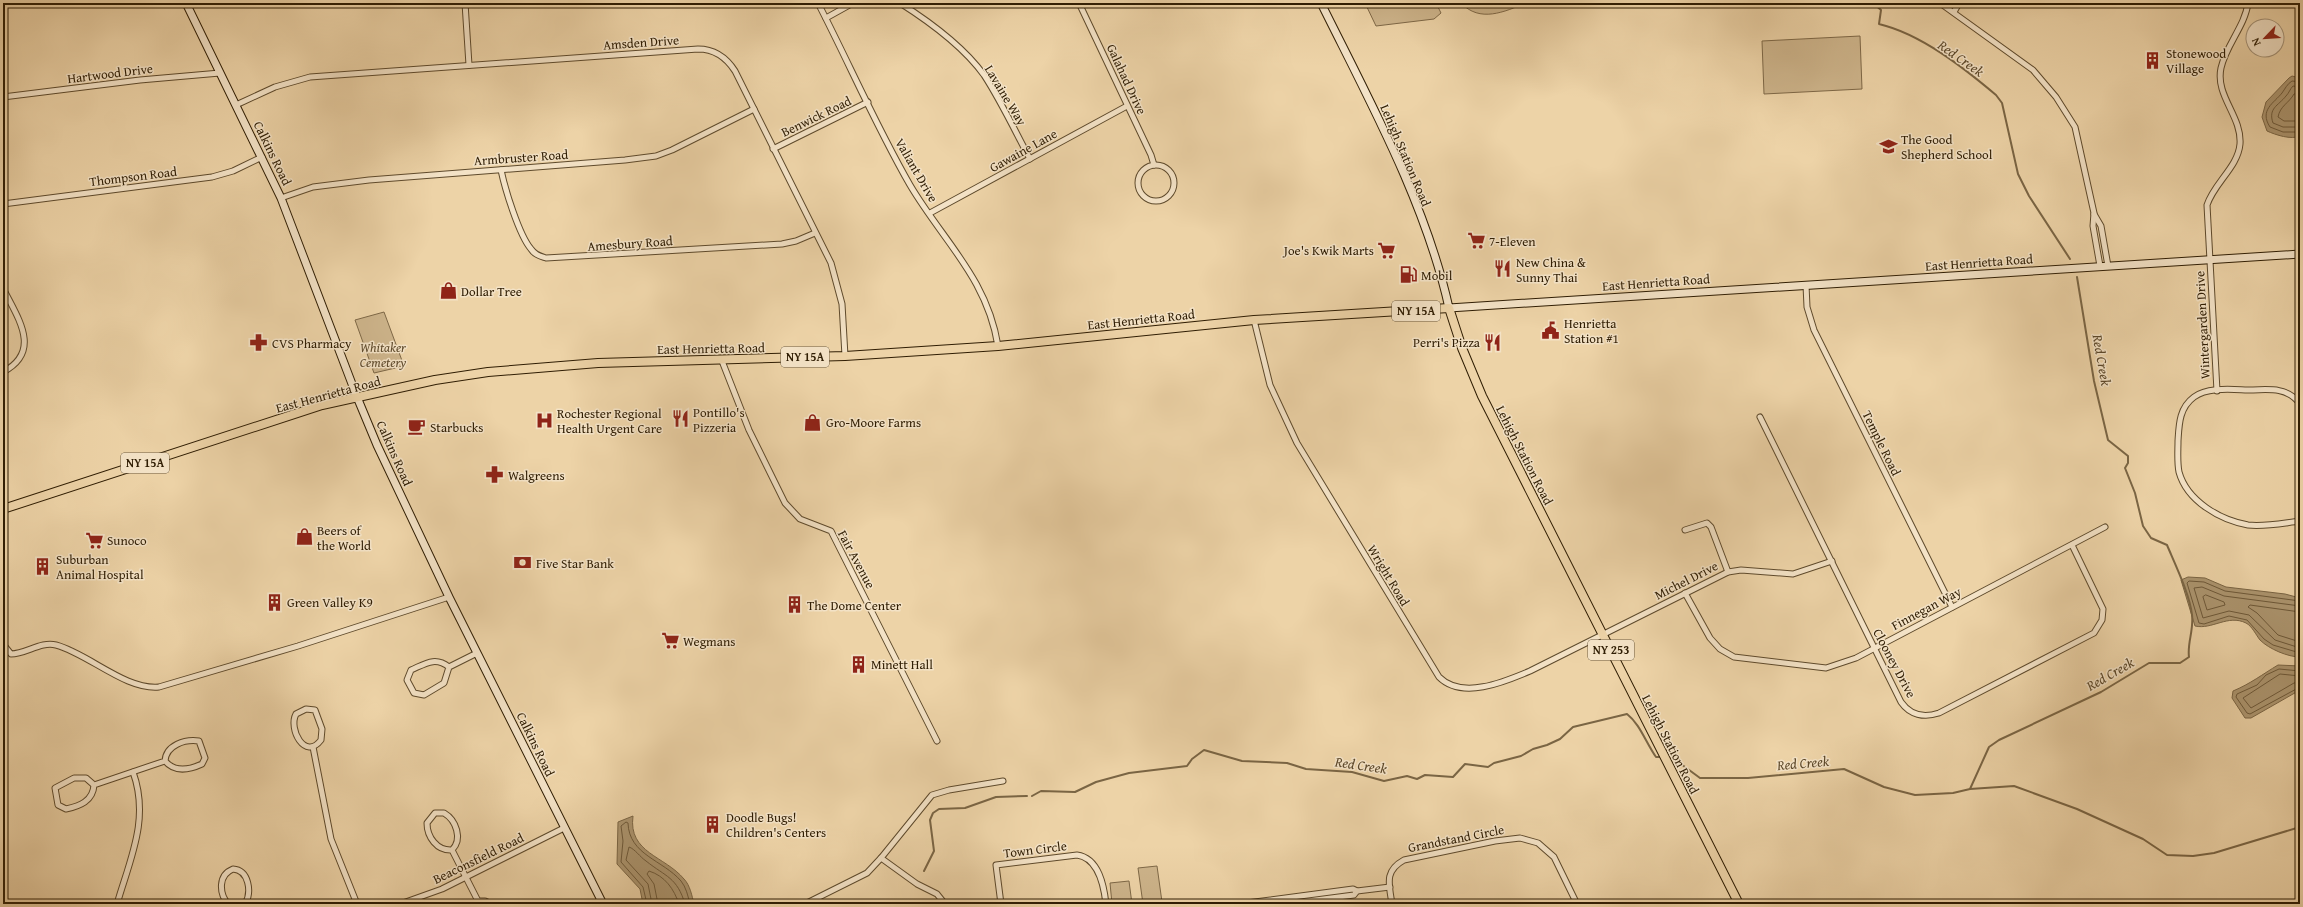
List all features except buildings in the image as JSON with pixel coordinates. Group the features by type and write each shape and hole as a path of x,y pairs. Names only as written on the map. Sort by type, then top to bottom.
{"main road":[{"name":"Calkins Road","path":"186,3 281,198 357,397 449,597 603,904"},
{"name":"Lehigh Station Road","path":"1321,3 1393,149 1442,276 1449,308 1462,348 1482,396 1739,904"},
{"name":"East Henrietta Road","path":"3,509 322,405 435,380 488,372 598,363 722,361 845,356 998,346 1254,320 2300,254"}],"street":[{"path":"465,3 468,65"},
{"name":"Valiant Drive","path":"818,3 910,184 976,280 989,307 998,346"},
{"path":"826,18 853,3"},
{"name":"Lavaine Way","path":"900,3 943,34 975,65 991,87 1030,158"},
{"name":"Galahad Drive","path":"1078,3 1154,165"},
{"path":"1940,3 2033,70 2056,97 2075,127 2094,213 2101,226 2108,266"},
{"path":"1954,12 1959,3"},
{"name":"Wintergarden Drive","path":"2217,391 2207,205 2214,189 2236,159 2240,143 2237,122 2222,92 2220,77 2221,68 2246,12 2248,3"},
{"name":"Amsden Drive","path":"236,105 275,87 310,77 703,49 714,51 725,58 735,71 831,263 839,290 845,356"},
{"name":"Hartwood Drive","path":"3,97 140,80 220,73"},
{"name":"Benwick Road","path":"773,149 868,102"},
{"name":"Gawaine Lane","path":"930,213 1127,106"},
{"name":"Armbruster Road","path":"281,198 298,191 326,184 625,160 656,156 672,150 754,109"},
{"name":"Thompson Road","path":"3,204 212,177 233,171 262,157"},
{"path":"1154,165 1165,167 1170,171 1174,181 1172,192 1158,201 1146,197 1139,188 1139,182 1144,171 1154,165"},
{"name":"Amesbury Road","path":"501,170 506,189 528,244 539,256 546,258 782,244 796,241 815,233"},
{"path":"2094,213 2093,226 2100,266"},
{"name":"Temple Road","path":"1806,285 1807,307 1814,330 1952,607"},
{"path":"3,288 21,325 25,346 18,362 3,372"},
{"name":"Wright Road","path":"1254,320 1270,385 1297,443 1422,650 1445,683 1461,688 1512,678 1603,635"},
{"name":"Fair Avenue","path":"722,361 749,430 785,503 800,519 831,531 937,741"},
{"path":"2300,404 2290,394 2273,389 2208,391 2194,397 2183,409 2180,417 2178,462 2186,487 2203,505 2217,513 2248,524 2263,526 2300,521"},
{"name":"Clooney Drive","path":"1760,417 1874,648 1904,706 1912,712 1927,716 1939,713 2090,636 2100,625 2103,609 2072,545"},
{"path":"1685,530 1707,524 1711,527 1728,572"},
{"name":"Finnegan Way","path":"1685,594 1710,638 1720,649 1734,656 1826,668 1839,666 2105,527"},
{"name":"Michel Drive","path":"1603,635 1728,572 1740,570 1793,574 1832,561"},
{"path":"3,644 11,654 17,654 42,646 55,645 78,654 135,684 152,687 298,646 449,597"},
{"path":"449,667 437,660 430,662 411,670 407,680 414,693 424,695 444,683 449,667 477,653"},
{"path":"306,709 315,710 322,729 321,740 313,747 307,747 300,742 295,728 294,717 300,711 306,709"},
{"path":"188,741 199,741 205,758 202,764 180,770 174,769 165,761 166,755 174,746 188,741"},
{"path":"313,747 331,839 357,904"},
{"path":"94,785 165,761"},
{"path":"117,904 141,818 139,796 132,772"},
{"path":"81,777 86,778 94,785 93,792 88,800 66,809 58,805 54,792 58,785 81,777"},
{"path":"805,904 867,874 932,795 949,790 1003,781"},
{"path":"435,813 444,813 448,815 458,833 456,846 452,850 446,850 438,847 428,832 427,823 435,813"},
{"name":"Beaconsfield Road","path":"400,904 428,895 564,828"},
{"name":"Grandstand Circle","path":"1392,904 1390,871 1394,865 1404,860 1494,841 1520,838 1538,843 1554,857 1578,904"},
{"path":"452,850 476,902 485,900 491,904"},
{"name":"Town Circle","path":"1001,904 996,866 1077,855 1086,858 1100,876 1106,904"},
{"path":"881,858 917,884 937,894 945,904"},
{"path":"228,904 225,900 222,881 225,874 233,870 241,872 246,879 249,892 245,904"},
{"path":"1239,904 1353,889 1357,891 1390,887"},
{"path":"1285,904 1354,895 1357,891"}],"green space":[{"path":"1365,3 1436,3 1441,13 1434,19 1376,26"},
{"path":"1461,3 1526,3 1509,10 1492,14 1484,14 1476,13"},
{"path":"1860,36 1862,89 1764,94 1762,41"},
{"name":"Whitaker Cemetery","path":"384,312 404,366 374,373 355,320"},
{"path":"1157,866 1162,902 1143,904 1138,868"},
{"path":"1129,881 1132,904 1112,904 1110,883"}],"water":[{"path":"2292,76 2300,78 2300,136 2288,137 2267,131 2262,117 2266,102"},
{"path":"2188,577 2205,578 2226,587 2285,594 2300,598 2300,657 2284,654 2268,646 2260,640 2252,628 2246,623 2233,620 2208,626 2195,626 2181,580"},
{"path":"2278,665 2300,666 2300,690 2251,718 2245,718 2232,698 2233,691 2251,682"},
{"path":"633,816 633,828 636,838 650,853 676,871 686,881 692,894 694,904 643,904 640,889 617,864 618,822"}],"waterway":[{"name":"Red Creek","path":"1873,3 1881,10 1879,24 1910,36 1941,53 1996,95 2002,103 2018,174 2029,196 2070,259"},
{"name":"Red Creek","path":"1675,762 1681,764 1700,778 1748,778 1844,769 1884,787 1915,795 1953,793 1970,789 1989,747 1999,740 2101,692 2149,663 2180,663 2189,657 2192,621 2191,607 2178,570 2167,545 2151,538 2143,526 2135,493 2125,468 2128,463 2128,456 2108,440 2094,381 2077,277"},
{"name":"Red Creek","path":"1032,796 1041,791 1075,792 1096,782 1129,773 1187,766 1192,759 1204,750 1242,761 1287,763 1306,769 1352,772 1384,781 1407,776 1417,779 1425,775 1453,777 1465,764 1488,767 1494,763 1521,756 1533,749 1560,739 1573,727 1627,714 1636,723 1652,752 1656,757 1659,757"},
{"path":"1970,789 2014,786 2077,809 2143,839 2167,855 2193,856 2214,853 2300,827"},
{"name":"Red Creek","path":"924,871 934,851 930,820 933,813 939,809 965,808 996,797 1027,796"}],"place":[{"name":"Stonewood Village","path":"2153,60"},
{"name":"The Good Shepherd School","path":"1888,146"},
{"name":"7-Eleven","path":"1476,241"},
{"name":"Joe's Kwik Marts","path":"1387,250"},
{"name":"New China & Sunny Thai","path":"1503,269"},
{"name":"Mobil","path":"1408,275"},
{"name":"Dollar Tree","path":"448,291"},
{"name":"Henrietta Station #1","path":"1551,330"},
{"name":"Perri's Pizza","path":"1493,342"},
{"name":"CVS Pharmacy","path":"259,343"},
{"name":"Pontillo's Pizzeria","path":"680,419"},
{"name":"Rochester Regional Health Urgent Care","path":"544,420"},
{"name":"Gro-Moore Farms","path":"813,422"},
{"name":"Starbucks","path":"417,427"},
{"name":"Walgreens","path":"495,475"},
{"name":"Beers of the World","path":"304,537"},
{"name":"Sunoco","path":"94,540"},
{"name":"Five Star Bank","path":"523,563"},
{"name":"Suburban Animal Hospital","path":"43,566"},
{"name":"Green Valley K9","path":"274,602"},
{"name":"The Dome Center","path":"794,605"},
{"name":"Wegmans","path":"670,641"},
{"name":"Minett Hall","path":"858,664"},
{"name":"Doodle Bugs! Children's Centers","path":"713,824"}]}
